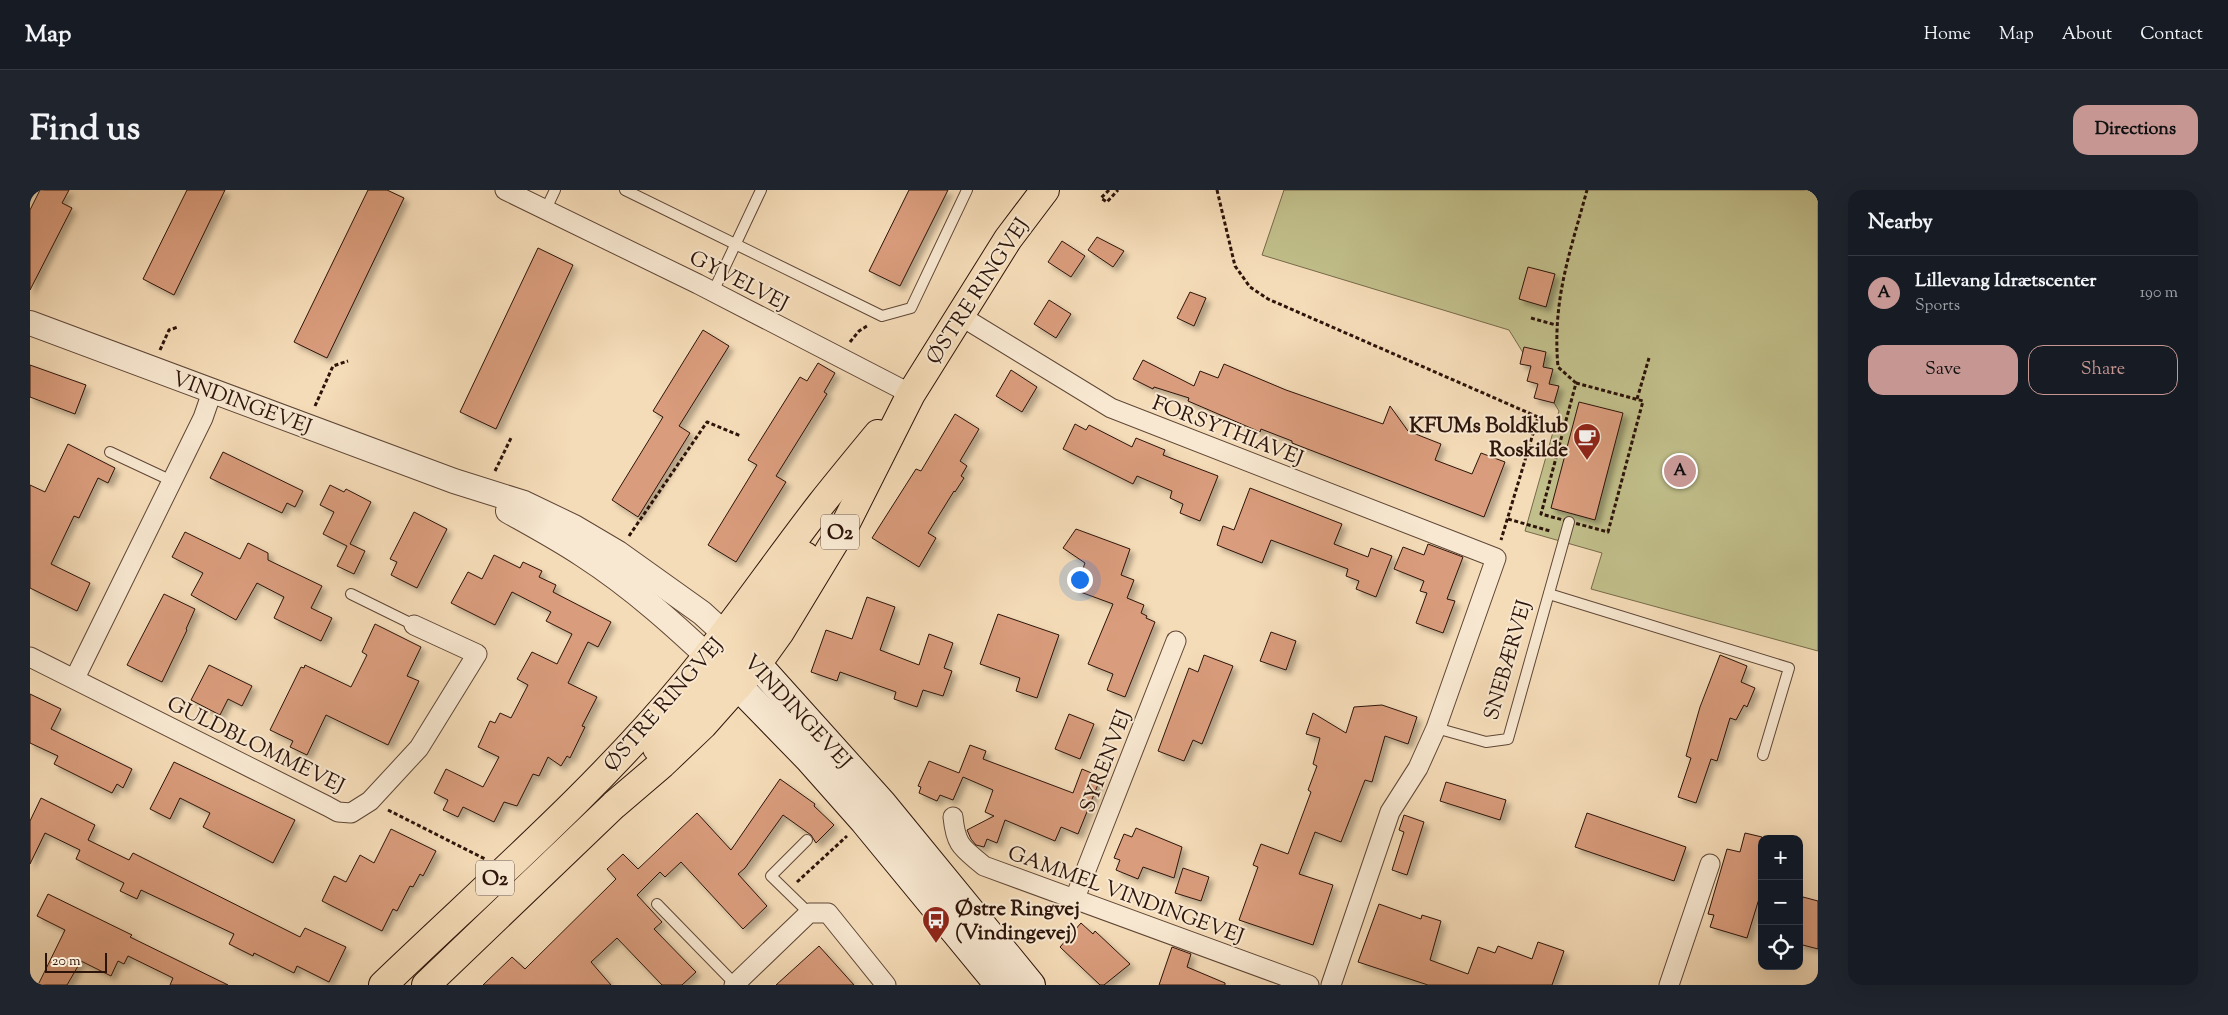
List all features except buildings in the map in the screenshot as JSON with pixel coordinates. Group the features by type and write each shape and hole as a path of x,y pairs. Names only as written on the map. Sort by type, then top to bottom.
{"main road":[{"name":"ØSTRE RINGVEJ","path":"383,985 606,771 681,688 722,671 740,648 780,632 846,523 911,394 1008,239 1045,190"},
{"name":"ØSTRE RINGVEJ","path":"426,985 614,805 703,725 722,671 740,648 821,505 911,394"},
{"name":"VINDINGEVEJ","path":"740,648 882,803 1031,985"},
{"name":"VINDINGEVEJ","path":"722,671 809,759 864,821 999,985"}],"street":[{"name":"GYVELVEJ","path":"505,190 713,292 911,394"},
{"name":"FORSYTHIAVEJ","path":"959,315 1111,408 1496,558"},
{"name":"VINDINGEVEJ","path":"30,322 212,392 454,481 524,503 574,527 618,553 702,613 740,648"},
{"path":"75,678 204,418 212,392"},
{"name":"VINDINGEVEJ","path":"454,481 584,555 628,587 668,620 722,671"},
{"name":"SNEBÆRVEJ","path":"1331,985 1390,812 1418,768 1436,728 1496,558"},
{"name":"GULDBLOMMEVEJ","path":"30,657 338,812 351,813 370,801 419,748 477,654 414,625"},
{"name":"SYRENVEJ","path":"1075,898 1176,641"},
{"name":"GAMMEL VINDINGEVEJ","path":"953,817 954,832 960,846 984,866 1309,985"},
{"path":"1669,985 1710,864"},
{"path":"735,985 809,913 828,913 886,985"}],"lane":[{"path":"546,209 555,190"},
{"path":"624,190 882,316 911,308 967,190"},
{"name":"GYVELVEJ","path":"713,292 761,190"},
{"path":"110,452 172,481"},
{"name":"SNEBÆRVEJ","path":"1436,728 1486,742 1508,739 1569,522"},
{"name":"GULDBLOMMEVEJ","path":"351,594 414,625"},
{"path":"1549,594 1790,668 1763,756"},
{"path":"807,840 771,876 809,913"},
{"path":"657,904 735,985"}],"path":[{"path":"1108,190 1101,198 1107,202 1118,190"},
{"path":"1217,190 1235,266 1250,287 1268,299 1538,417 1496,558"},
{"path":"1576,383 1541,514 1608,532 1643,401 1576,383 1558,367 1556,326 1563,276 1587,190"},
{"path":"839,357 859,331 882,316"},
{"path":"1531,318 1556,326"},
{"path":"153,369 169,330 178,328"},
{"path":"1637,400 1649,358"},
{"path":"306,426 333,366 348,361"},
{"path":"618,553 706,422 741,436"},
{"path":"486,491 511,438"},
{"path":"1508,519 1565,535"},
{"path":"370,801 486,859"},
{"path":"787,891 864,821"}],"shaded area":[{"path":"1284,190 1818,190 1818,651 1591,589 1602,553 1525,531 1559,411 1509,330 1262,255"}],"place":[{"name":"KFUMs Boldklub Roskilde","path":"1587,461"},
{"name":"Lillevang Idrætscenter","path":"1680,471"},
{"name":"Østre Ringvej (Vindingevej)","path":"936,944"}]}
